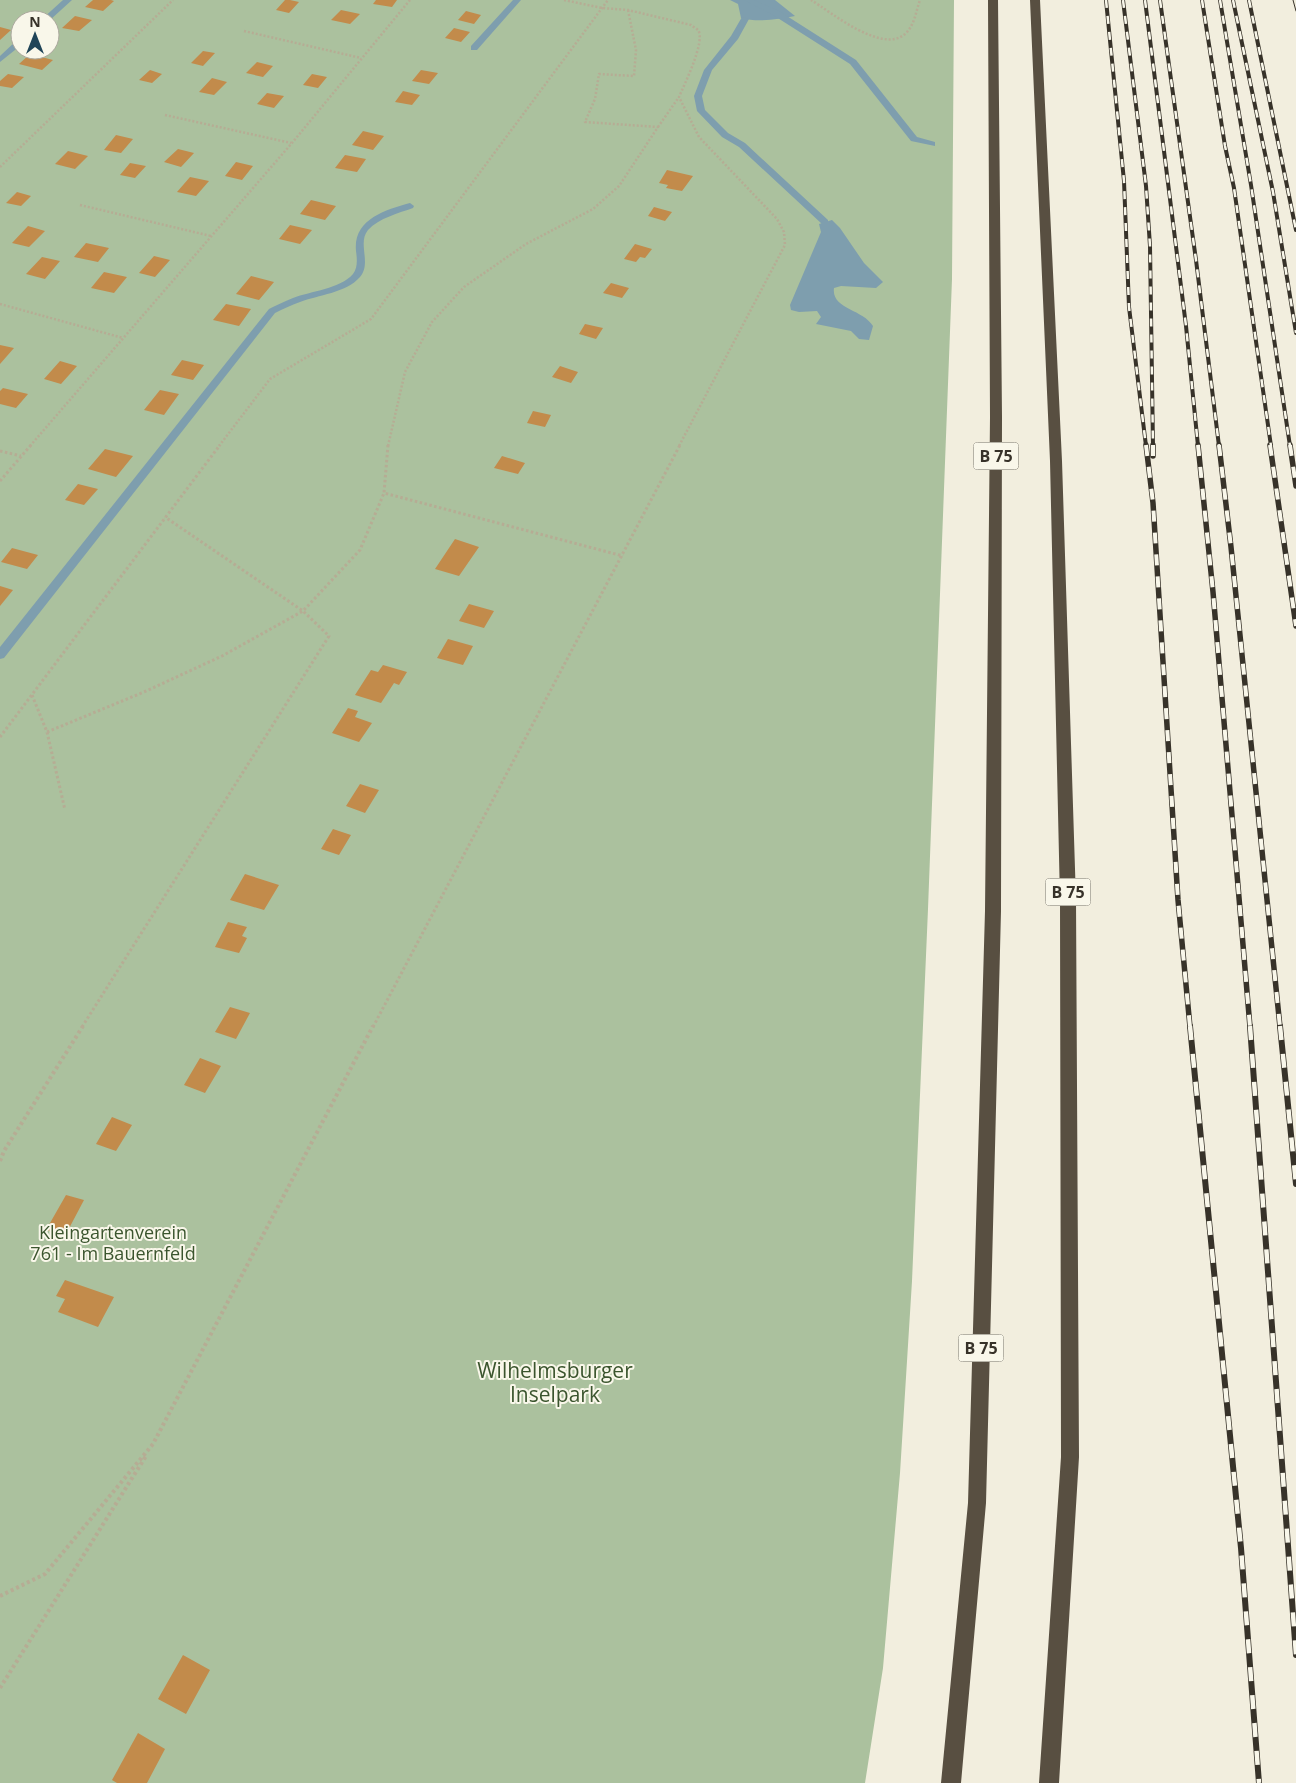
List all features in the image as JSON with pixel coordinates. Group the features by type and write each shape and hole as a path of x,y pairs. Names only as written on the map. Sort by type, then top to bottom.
{"highway":[{"name":"B 75","path":"951,1783 977,1503 992,911 996,427 993,0"},
{"name":"B 75","path":"1035,0 1056,461 1068,900 1070,1458 1049,1783"}],"path":[{"path":"0,167 173,0"},
{"path":"0,481 292,143 410,0"},
{"path":"47,732 144,692 213,660 303,611 360,550 384,493 389,439 405,372 432,322 464,287 472,281 526,244 593,209 619,186 679,97 697,49 700,37 698,30 691,25 628,10 602,8 564,0"},
{"path":"0,736 270,379 371,320 608,0"},
{"path":"811,0 862,32 875,38 893,40 904,35 912,23 920,0"},
{"path":"628,10 636,50 634,76 599,74 595,99 585,122 658,127"},
{"path":"244,31 361,58"},
{"path":"0,1688 153,1444 785,246 784,232 777,219 699,137 679,97"},
{"path":"165,115 292,143"},
{"path":"80,205 211,236"},
{"path":"0,304 123,338"},
{"path":"0,451 21,456"},
{"path":"384,493 623,556"},
{"path":"0,1161 2,1151 329,636 303,611 165,517"},
{"path":"32,694 47,732 65,810"},
{"path":"0,1596 45,1574 153,1444"}],"green space":[{"name":"Wilhelmsburger Inselpark","path":"0,0 954,0 952,279 912,1281 900,1473 883,1668 865,1783 0,1783"}],"water":[{"path":"730,0 775,0 795,16 762,20 741,18 738,4"},
{"path":"832,220 840,228 864,263 883,282 876,288 841,286 834,288 834,295 842,305 868,320 873,326 869,340 859,339 851,331 816,324 821,317 817,311 799,312 791,310 790,305 821,232 819,224"}],"building":[{"path":"93,0 114,1 103,11 85,7"},
{"path":"285,0 299,2 289,13 276,10"},
{"path":"376,0 397,0 392,7 373,4"},
{"path":"341,10 360,14 350,24 331,20"},
{"path":"466,11 481,15 474,24 458,20"},
{"path":"75,16 92,20 79,31 62,28"},
{"path":"0,27 10,30 10,31 0,40"},
{"path":"454,28 470,32 461,42 445,38"},
{"path":"203,51 215,53 203,66 191,63"},
{"path":"23,60 53,60 42,70 19,64"},
{"path":"257,62 273,66 263,77 246,73"},
{"path":"150,70 162,74 152,83 139,80"},
{"path":"421,70 438,73 429,84 412,81"},
{"path":"8,74 24,77 12,88 0,86 0,81"},
{"path":"312,74 327,77 318,88 303,85"},
{"path":"212,78 227,82 214,95 199,92"},
{"path":"403,91 420,95 412,105 395,102"},
{"path":"267,93 284,96 274,108 257,104"},
{"path":"363,131 384,136 373,150 352,145"},
{"path":"116,135 133,139 121,153 104,150"},
{"path":"178,149 194,153 181,167 164,162"},
{"path":"68,151 88,156 75,169 55,164"},
{"path":"345,155 366,159 357,172 335,168"},
{"path":"236,162 253,166 242,180 225,176"},
{"path":"130,163 146,166 135,178 120,175"},
{"path":"667,170 693,176 682,191 666,188 668,185 659,183"},
{"path":"190,177 209,181 196,196 177,192"},
{"path":"17,192 31,196 21,206 6,203"},
{"path":"311,200 336,206 325,220 300,214"},
{"path":"654,207 672,212 665,221 648,216"},
{"path":"290,225 312,230 300,244 279,239"},
{"path":"28,226 45,231 29,247 12,243"},
{"path":"86,243 109,248 98,262 74,257"},
{"path":"635,244 652,249 645,258 640,257 636,262 624,259"},
{"path":"154,256 170,260 155,277 139,273"},
{"path":"42,257 60,261 45,279 26,274"},
{"path":"104,272 127,277 114,293 91,288"},
{"path":"251,276 274,282 259,300 236,294"},
{"path":"611,283 629,288 622,298 603,293"},
{"path":"226,304 251,309 239,326 213,320"},
{"path":"585,324 603,328 596,339 579,334"},
{"path":"0,345 14,348 0,364"},
{"path":"182,360 204,365 193,380 171,375"},
{"path":"60,361 77,366 61,384 44,379"},
{"path":"560,366 578,372 571,383 552,377"},
{"path":"3,388 28,394 16,408 0,404 0,391"},
{"path":"160,390 179,394 164,415 144,410"},
{"path":"533,411 551,415 545,427 527,423"},
{"path":"105,449 133,456 116,477 88,469"},
{"path":"502,456 525,463 518,474 494,468"},
{"path":"78,484 98,489 84,505 65,500"},
{"path":"455,539 479,547 459,576 435,569"},
{"path":"12,548 38,555 27,569 1,562"},
{"path":"0,586 13,590 0,606"},
{"path":"469,604 494,611 484,628 459,621"},
{"path":"448,639 473,646 463,665 437,658"},
{"path":"383,665 407,672 399,685 394,683 381,703 355,695 371,670 378,672"},
{"path":"348,708 358,711 355,717 372,723 359,742 332,733"},
{"path":"360,784 379,790 365,813 346,806"},
{"path":"333,829 351,835 339,855 321,849"},
{"path":"245,874 279,885 264,910 230,900"},
{"path":"228,922 247,927 242,936 247,938 239,953 215,947"},
{"path":"230,1007 250,1013 236,1039 215,1032"},
{"path":"200,1058 221,1066 205,1093 184,1085"},
{"path":"112,1117 132,1125 116,1151 96,1144"},
{"path":"66,1195 84,1200 65,1236 46,1230"},
{"path":"65,1280 114,1297 98,1327 58,1312 65,1299 56,1296"},
{"path":"183,1655 210,1670 186,1714 158,1699"},
{"path":"138,1733 165,1749 147,1783 117,1783 112,1780"}],"waterway":[{"path":"56,10 68,0"},
{"path":"474,48 517,0"},
{"path":"748,0 776,13 853,62 914,139 932,144"},
{"path":"745,19 735,37 708,70 698,96 701,111 725,135 742,145 780,179 825,222"},
{"path":"0,60 10,51"},
{"path":"0,655 272,311 296,300 337,287 352,280 360,269 360,239 365,228 380,218 410,206"}],"tram line":[{"path":"1293,0 1296,11"}],"railway":[{"path":"1106,0 1124,181 1129,307 1146,446"},
{"path":"1123,0 1146,186 1150,246 1153,446"},
{"path":"1145,0 1186,326 1198,446"},
{"path":"1160,0 1196,260 1219,446"},
{"path":"1202,0 1225,146 1234,188 1271,446"},
{"path":"1220,0 1251,185 1290,446"},
{"path":"1233,0 1273,192 1296,333"},
{"path":"1249,0 1296,230"},
{"path":"1146,445 1153,503 1178,900 1190,1027"},
{"path":"1198,445 1213,592 1250,1027"},
{"path":"1219,445 1280,1027"},
{"path":"1270,445 1296,626"},
{"path":"1290,445 1296,486"},
{"path":"1153,446 1153,456"},
{"path":"1190,1026 1241,1548 1259,1783"},
{"path":"1250,1026 1296,1655"},
{"path":"1280,1026 1296,1184"}],"park label":[{"name":"Kleingartenverein 761 - Im Bauernfeld","path":"113,1243"}]}
